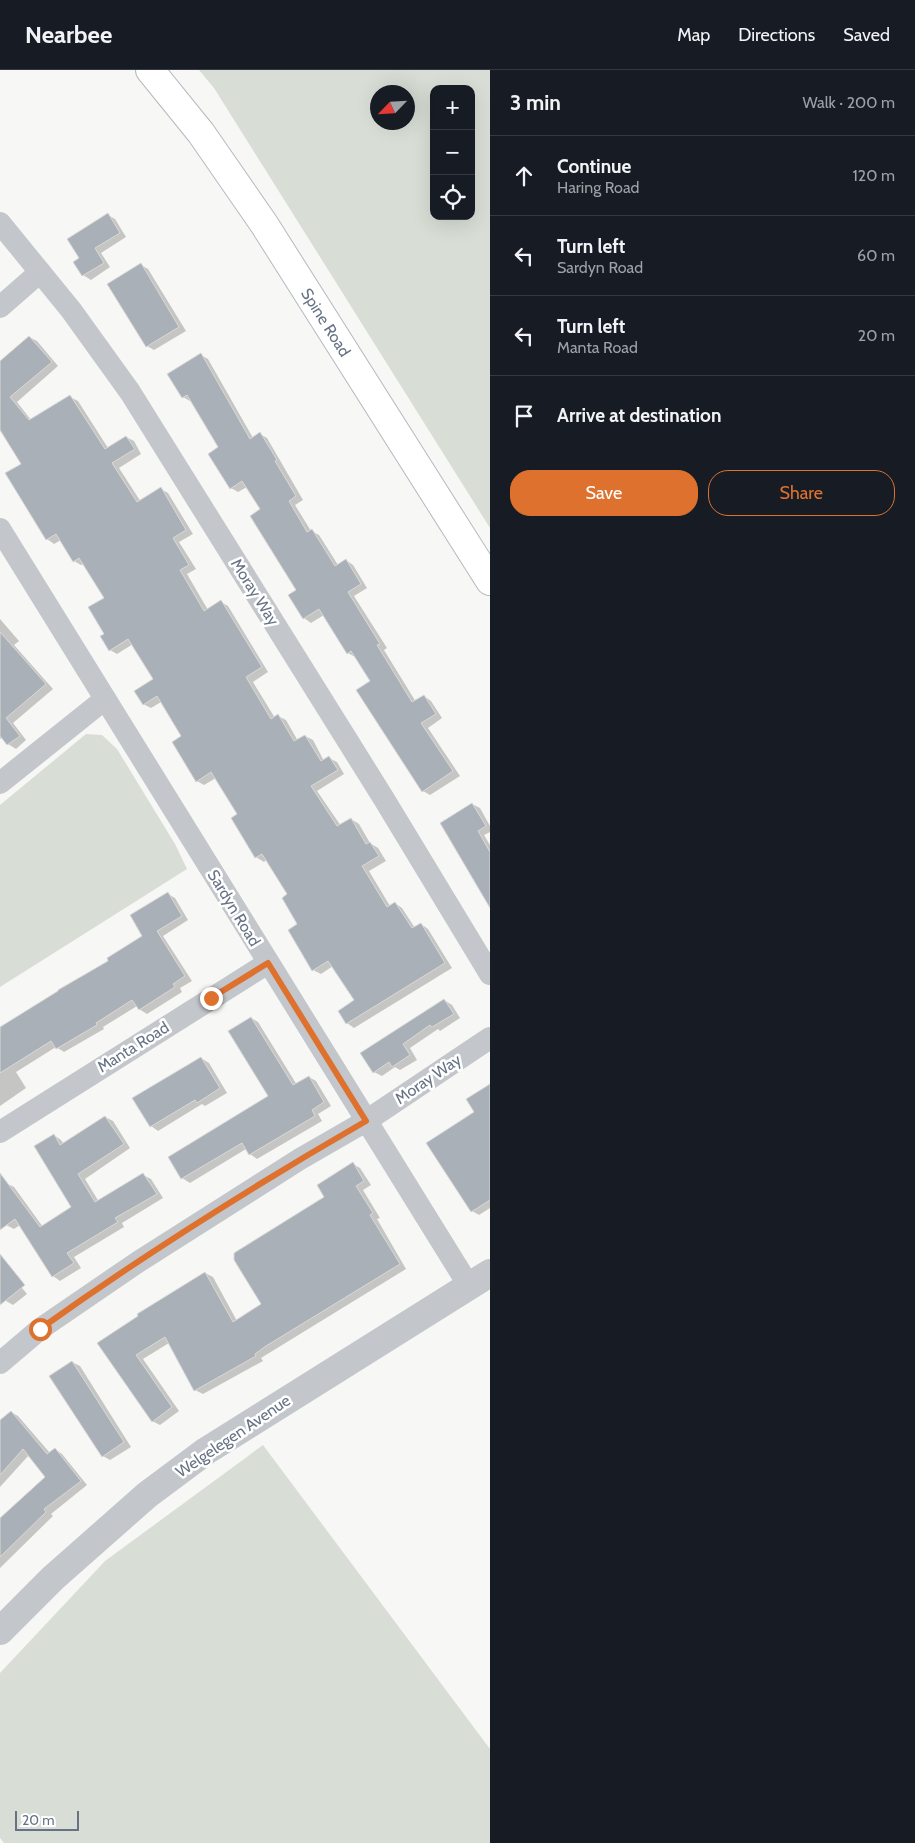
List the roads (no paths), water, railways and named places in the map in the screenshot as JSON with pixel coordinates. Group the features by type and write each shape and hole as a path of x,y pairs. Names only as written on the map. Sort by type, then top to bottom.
{"main road":[{"name":"Spine Road","path":"150,70 201,133 264,224 490,582"}],"street":[{"name":"Moray Way","path":"0,223 71,310 130,392 379,790 490,974"},
{"path":"0,307 40,272"},
{"name":"Sardyn Road","path":"2,537 105,699 366,1121 479,1279"},
{"path":"0,783 105,699"},
{"name":"Manta Road","path":"0,1132 268,963"},
{"name":"Moray Way","path":"0,1363 40,1329 138,1262 300,1159 366,1121 490,1038"},
{"name":"Welgelegen Avenue","path":"0,1631 53,1578 140,1502 199,1457 479,1279"}]}
